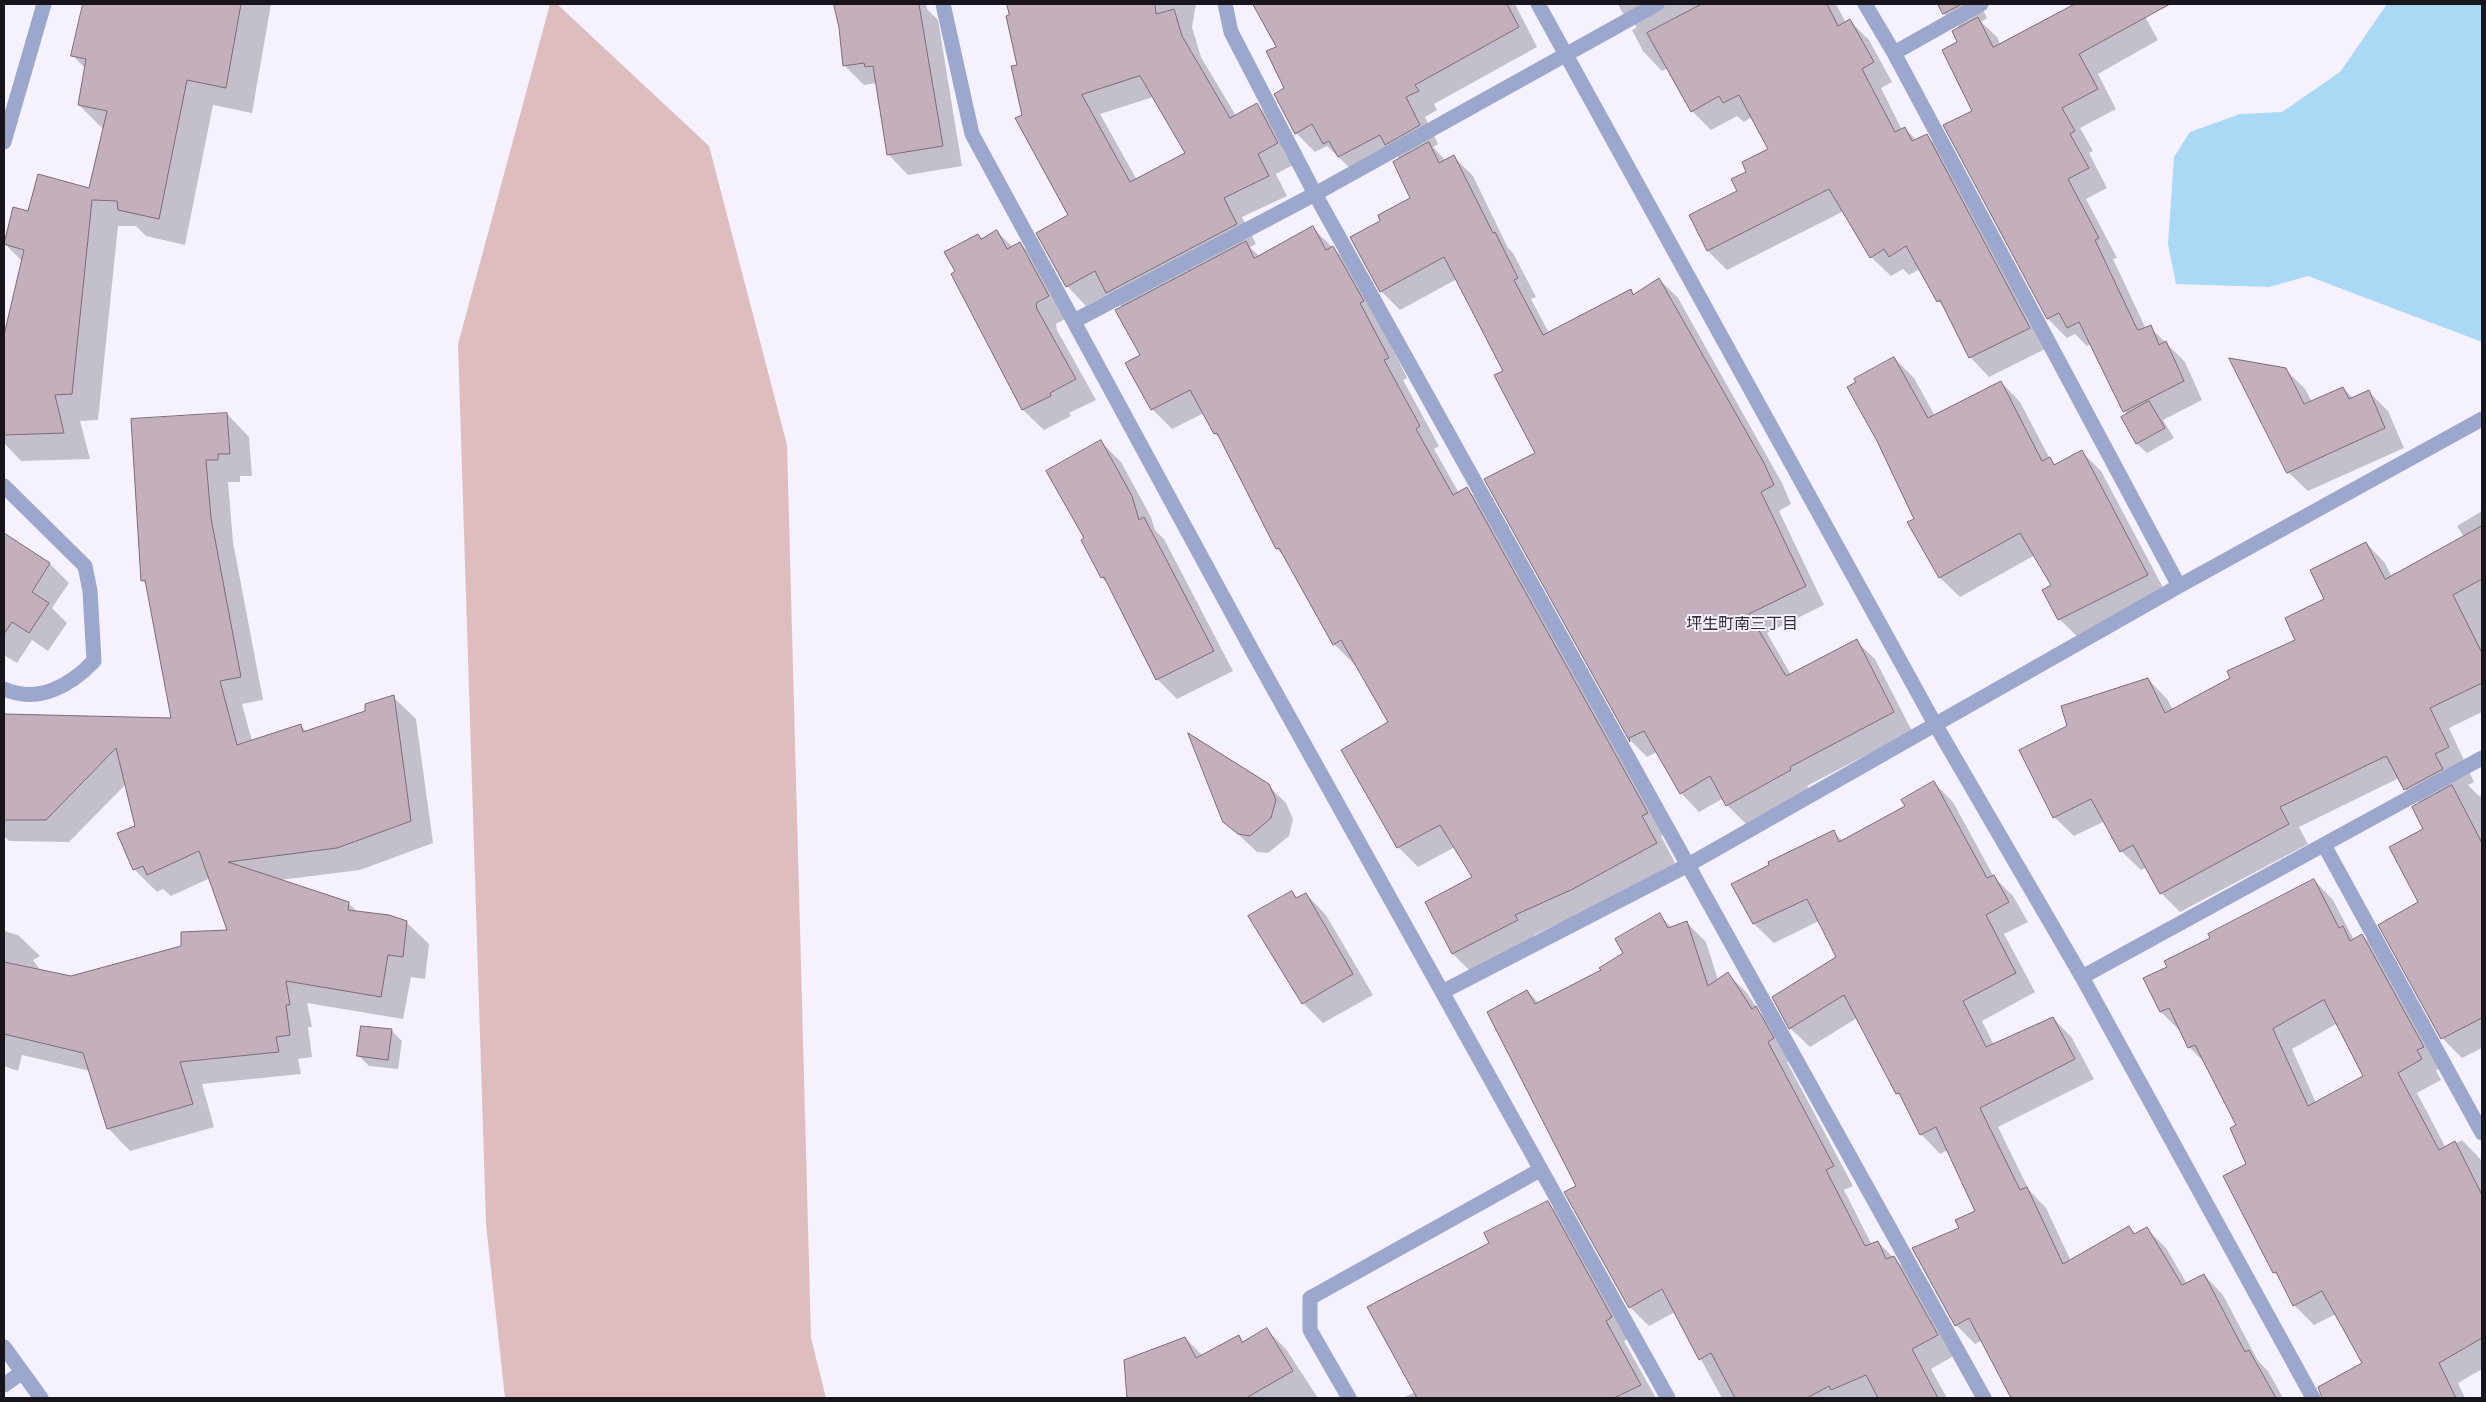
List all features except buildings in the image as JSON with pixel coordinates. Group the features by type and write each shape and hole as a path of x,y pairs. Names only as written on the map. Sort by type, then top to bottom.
{"street":[{"path":"4,142 44,4"},
{"path":"943,4 972,134 1258,661 1668,1398"},
{"path":"1225,4 1230,32 1315,194 1984,1398"},
{"path":"1538,4 1935,724 2082,977 2313,1398"},
{"path":"1074,321 1315,194 1657,4"},
{"path":"1864,4 1894,53 2179,586"},
{"path":"1894,53 1981,4"},
{"path":"1442,992 1688,865 2179,586 2482,419"},
{"path":"4,486 85,566 90,591 94,662 76,680 44,694 12,692 4,689"},
{"path":"2082,977 2482,758"},
{"path":"2324,845 2482,1133"},
{"path":"1349,1398 1310,1330 1310,1298 1540,1170"},
{"path":"4,1347 21,1374 41,1398"},
{"path":"4,1385 21,1374"}],"shaded area":[{"path":"550,4 557,4 709,146 787,445 811,1338 826,1398 505,1398 486,1224 458,344"}],"water":[{"path":"2387,4 2482,4 2482,342 2308,276 2269,287 2176,284 2168,244 2174,157 2190,132 2240,114 2282,112 2340,72"}],"district":[{"name":"坪生町南三丁目","path":"1742,624"}]}
